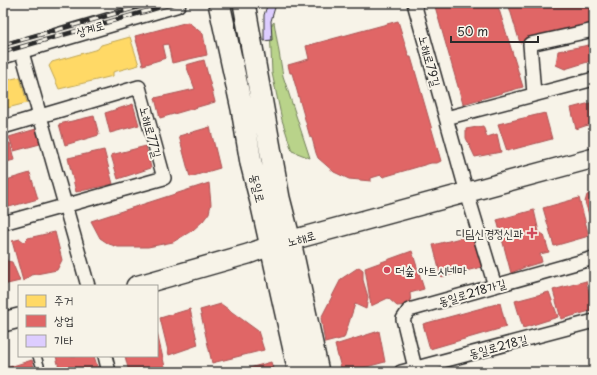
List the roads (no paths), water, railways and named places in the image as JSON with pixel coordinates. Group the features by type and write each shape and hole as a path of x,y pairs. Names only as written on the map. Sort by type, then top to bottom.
{"main road":[{"name":"상계로","path":"12,51 176,3"},
{"name":"동일로","path":"218,3 242,109 251,163 261,202 280,243 318,372"},
{"name":"동일로","path":"244,3 279,198 280,243 299,372"},
{"name":"노해로","path":"140,285 248,254 280,243 467,194 594,158"},
{"path":"3,322 18,318"}],"street":[{"name":"노해로79길","path":"414,3 467,194"},
{"path":"534,94 530,44 594,30"},
{"path":"12,51 40,117 88,285"},
{"path":"446,118 594,79"},
{"name":"노해로77길","path":"40,117 139,87 164,178 65,206"},
{"path":"3,127 40,117"},
{"path":"467,194 495,286"},
{"path":"3,223 65,206"},
{"name":"동일로218가길","path":"416,370 403,319 409,310 594,258"},
{"name":"동일로218길","path":"401,372 416,370 594,321"},
{"path":"105,357 109,372"}],"lane":[{"path":"37,357 42,372"}],"railway":[{"path":"3,45 153,3"},
{"path":"3,52 175,3"}],"place":[{"name":"디딤신경정신과","path":"532,233"},
{"name":"더숲 아트시네마","path":"387,270"}]}
